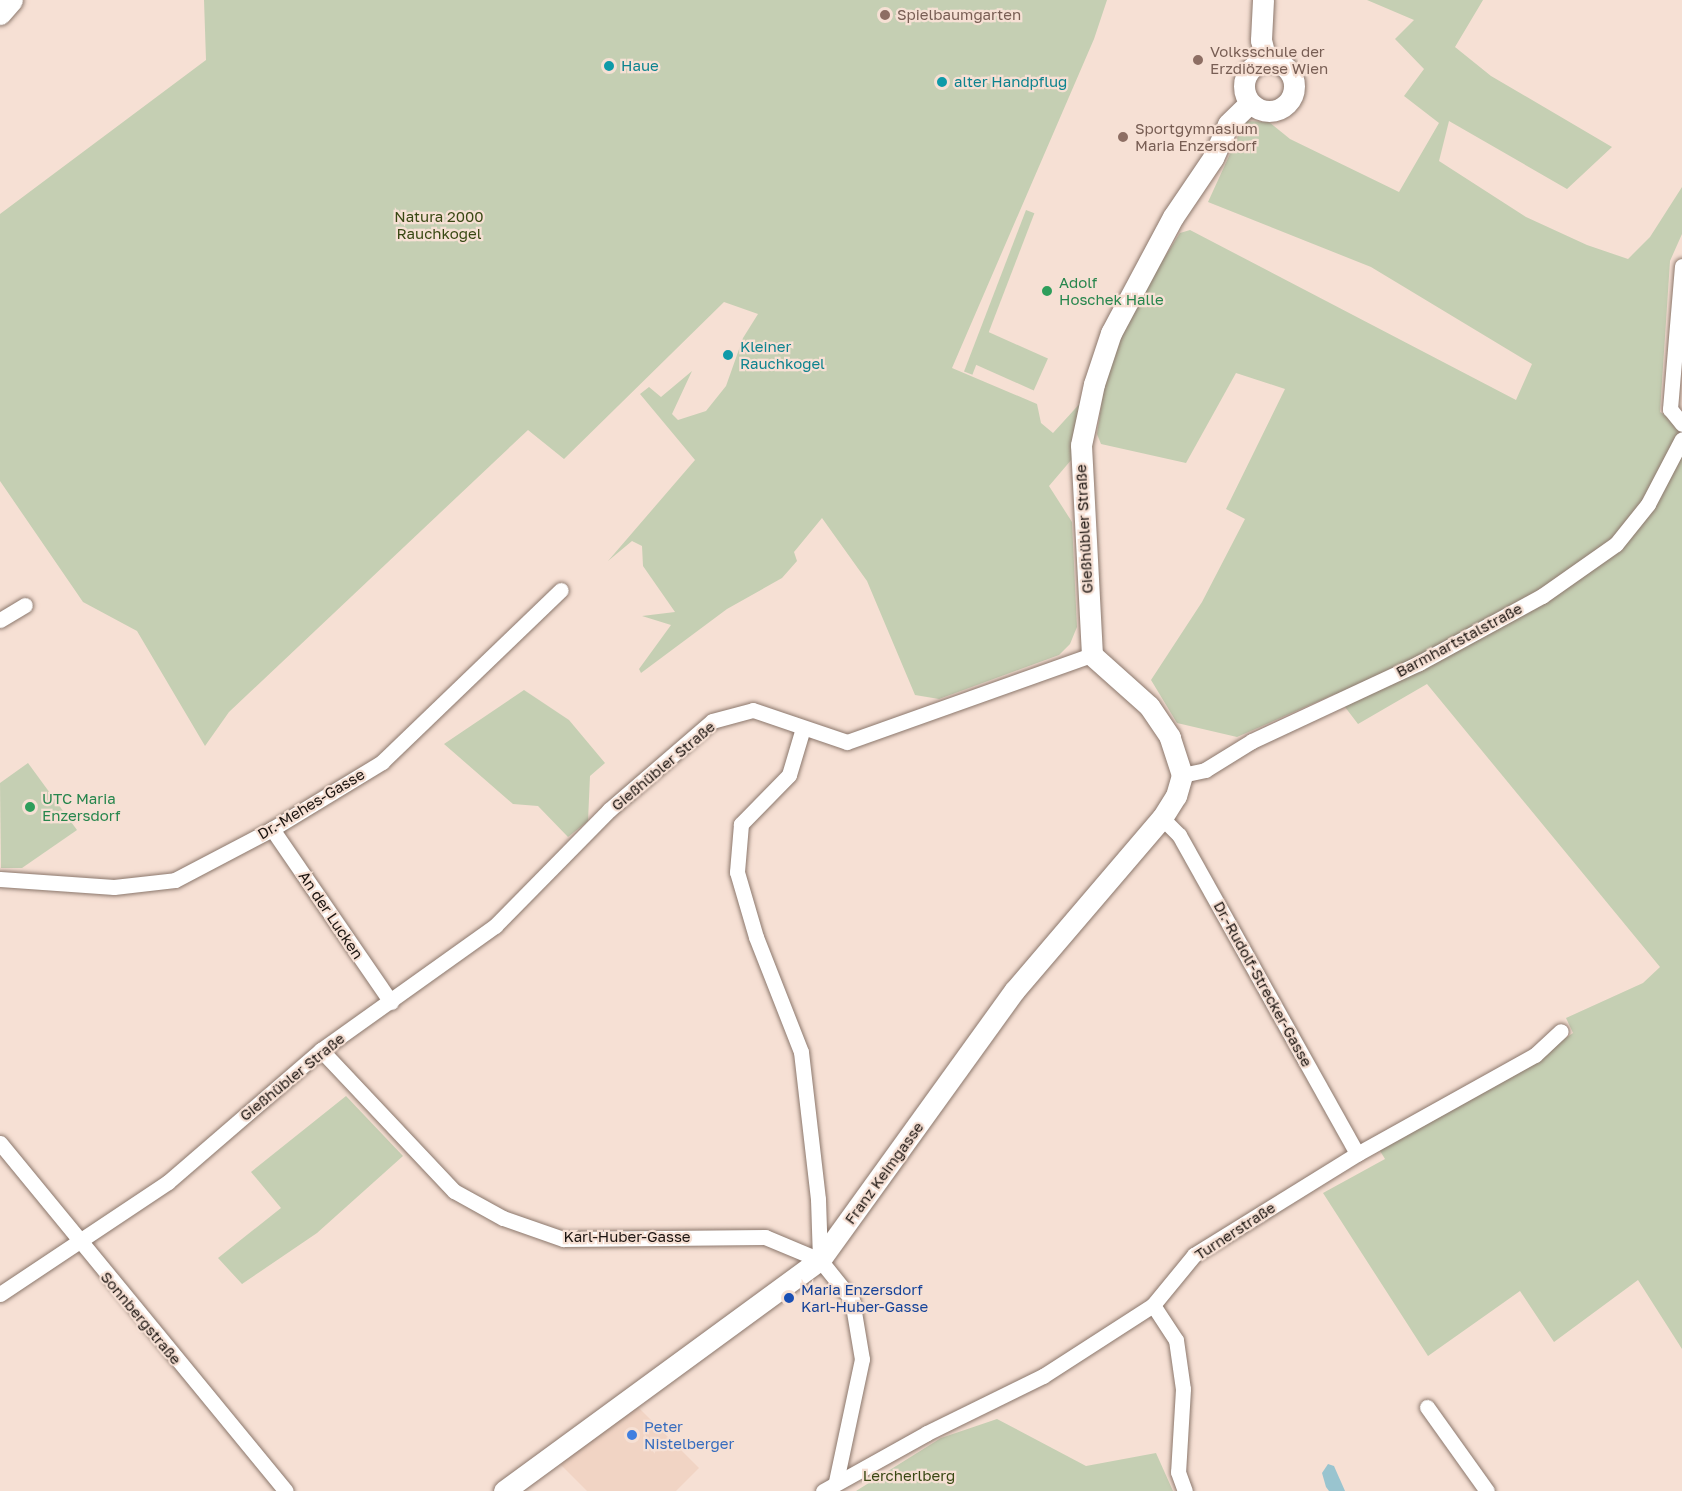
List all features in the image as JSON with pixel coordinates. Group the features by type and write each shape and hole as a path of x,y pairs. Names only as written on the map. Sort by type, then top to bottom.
{"main road":[{"path":"0,14 12,0"},
{"path":"1263,0 1261,40 1266,60"},
{"path":"1266,60 1275,61 1290,71 1293,95 1275,111 1265,111 1250,103 1245,94 1246,76 1266,60"},
{"name":"Gießhübler Straße","path":"1092,655 1080,470 1081,445 1094,384 1111,333 1149,258 1213,158 1228,123 1250,103"},
{"path":"1092,655 1149,706 1170,737 1182,775"},
{"name":"Franz Keimgasse","path":"504,1491 820,1260 1014,991 1162,818 1182,775"}],"street":[{"path":"1682,266 1670,409 1682,424"},
{"name":"Barmhartstalstraße","path":"1182,775 1205,770 1252,741 1419,663 1542,596 1616,544 1648,504 1682,439"},
{"name":"Dr.-Mehes-Gasse","path":"0,879 114,887 175,880 272,829 382,762 561,590"},
{"path":"0,620 26,605"},
{"name":"Gießhübler Straße","path":"0,1294 76,1240 168,1182 321,1050 495,926 609,810 712,721 753,710 774,714 803,728 847,742 1092,655"},
{"path":"803,728 789,775 741,824 737,872 756,937 801,1052 818,1199 820,1260 852,1300 862,1359 836,1481"},
{"name":"Dr.-Rudolf-Strecker-Gasse","path":"1162,818 1179,835 1357,1154"},
{"name":"An der Lucken","path":"272,829 390,1002"},
{"name":"Turnerstraße","path":"823,1491 836,1481 1043,1376 1153,1305 1194,1255 1357,1154 1535,1055 1561,1031"},
{"name":"Karl-Huber-Gasse","path":"321,1050 454,1191 503,1218 563,1239 765,1237 820,1260"},
{"name":"Sonnbergstraße","path":"0,1143 76,1240 286,1491"},
{"path":"1153,1305 1176,1340 1183,1389 1178,1472 1185,1491"},
{"path":"1427,1407 1487,1491"}],"shaded area":[{"name":"Peter Nistelberger","path":"637,1406 699,1468 676,1491 587,1491 559,1463"}],"green space":[{"name":"Natura 2000 Rauchkogel","path":"204,0 1107,0 1094,39 952,368 1037,404 1041,423 1053,433 1084,399 1072,459 1049,486 1072,522 1077,627 1070,644 1059,655 939,699 915,695 867,581 822,518 794,552 797,561 782,578 727,609 641,673 639,669 671,625 642,616 675,612 643,566 642,546 632,541 608,561 695,460 640,394 649,387 661,397 692,371 672,414 678,420 706,411 726,386 743,338 758,314 724,302 564,459 528,430 229,712 205,746 137,631 83,602 0,481 0,214 206,60"},
{"path":"1367,0 1483,0 1455,47 1491,76 1612,147 1567,189 1449,121 1439,161 1526,217 1587,245 1628,259 1650,237 1682,187 1682,234 1670,261 1660,412 1682,425 1682,1349 1638,1280 1554,1342 1520,1291 1428,1356 1323,1193 1385,1159 1377,1146 1534,1060 1573,1033 1566,1018 1643,983 1660,967 1427,684 1358,724 1335,694 1237,737 1177,723 1151,680 1202,602 1245,519 1226,509 1285,389 1236,373 1186,463 1101,444 1097,434 1108,360 1135,304 1180,233 1190,230 1516,400 1532,364 1371,267 1208,202 1245,121 1269,122 1290,139 1399,192 1439,123 1404,96 1424,69 1395,39 1414,20"},
{"path":"1026,210 1034,213 972,375 964,372"},
{"path":"984,330 1048,358 1034,390 970,362"},
{"path":"524,690 569,720 605,763 590,776 588,821 568,837 538,806 513,804 444,744"},
{"name":"UTC Maria Enzersdorf","path":"28,763 77,830 22,868 1,868 0,783"},
{"path":"346,1096 403,1156 317,1233 242,1284 218,1258 281,1208 251,1172"},
{"name":"Lercherlberg","path":"997,1419 1086,1466 1156,1453 1173,1491 856,1491 941,1438"}],"water":[{"path":"1328,1464 1334,1466 1345,1491 1329,1491 1326,1487 1322,1473"}],"place":[{"name":"Spielbaumgarten","path":"885,15"},
{"name":"Volksschule der Erzdiözese Wien","path":"1198,60"},
{"name":"Haue","path":"609,66"},
{"name":"alter Handpflug","path":"942,82"},
{"name":"Sportgymnasium Maria Enzersdorf","path":"1123,137"},
{"name":"Adolf Hoschek Halle","path":"1047,291"},
{"name":"Kleiner Rauchkogel","path":"728,355"},
{"name":"UTC Maria Enzersdorf","path":"30,807"},
{"name":"Maria Enzersdorf Karl-Huber-Gasse","path":"789,1298"},
{"name":"Peter Nistelberger","path":"632,1435"}]}
